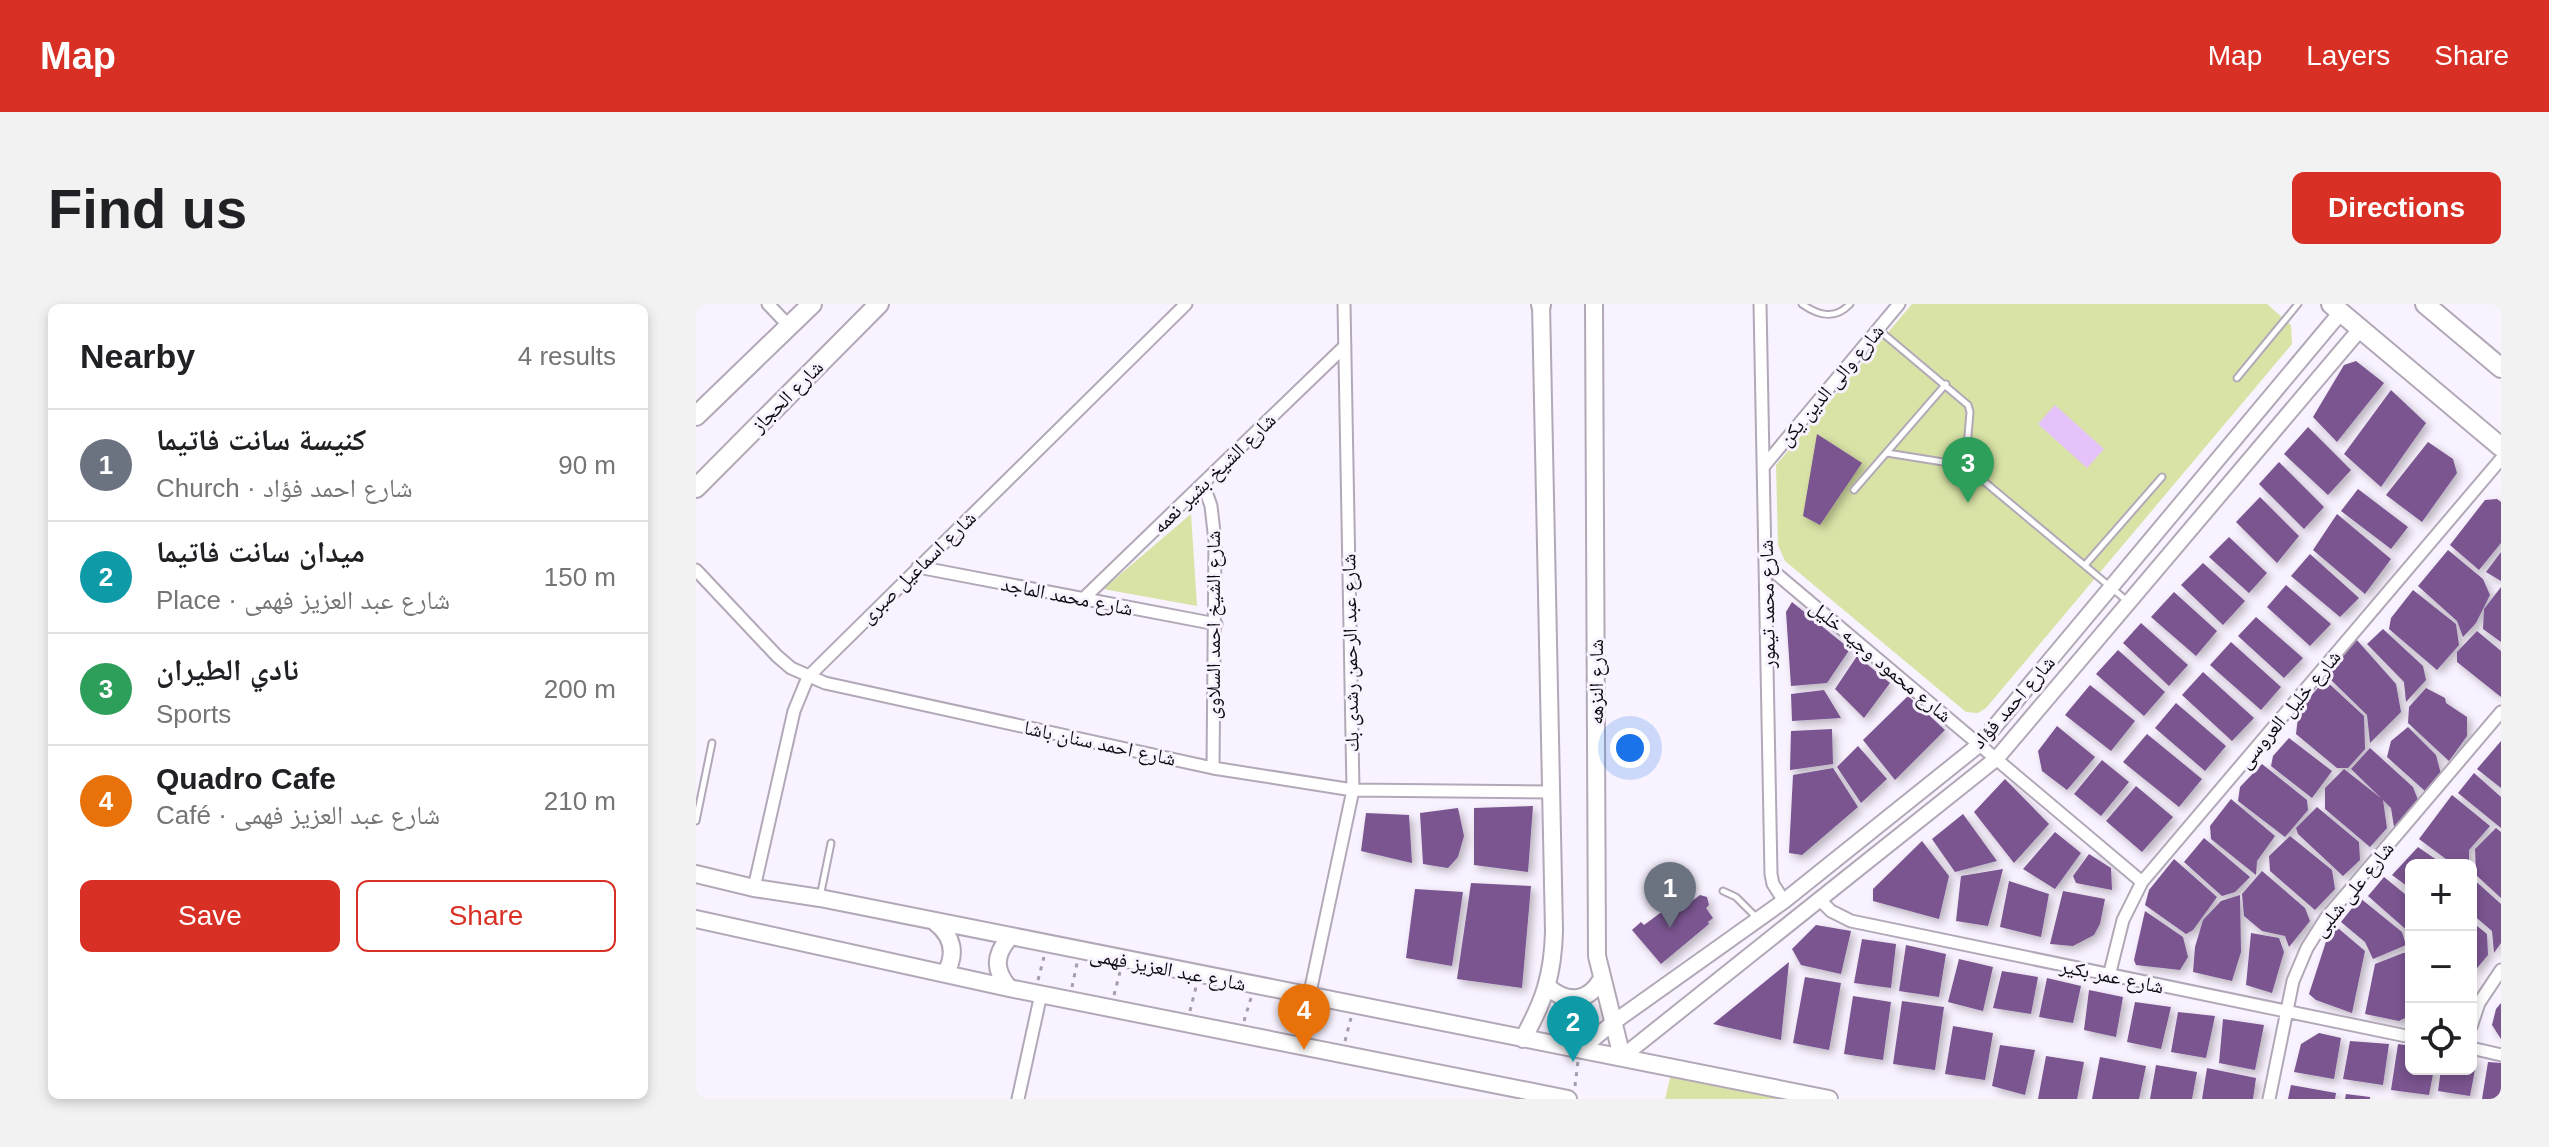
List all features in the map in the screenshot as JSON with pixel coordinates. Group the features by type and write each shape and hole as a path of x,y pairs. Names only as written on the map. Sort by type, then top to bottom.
{"main road":[{"path":"696,416 812,304"},
{"name":"شارع الحجاز","path":"696,488 879,304"},
{"path":"1523,1039 1548,987 1554,931 1541,304"},
{"name":"شارع النزهه","path":"1594,304 1597,934 1601,980 1622,1057"},
{"path":"2425,304 2501,368"},
{"path":"2336,308 2501,447"},
{"name":"شارع عبد العزيز فهمى","path":"696,874 754,888 820,898 1199,976 1829,1099"},
{"path":"696,919 1009,988 1341,1054 1524,1096 1572,1093"},
{"path":"935,922 944,929 953,951 945,974"},
{"path":"1009,938 1000,949 996,963 1000,977 1009,988"},
{"path":"1548,987 1556,994 1578,999 1588,995 1601,980"}],"street":[{"path":"768,304 789,326"},
{"name":"شارع اسماعيل صبرى","path":"754,888 794,711 808,677 1186,304"},
{"name":"شارع عبد الرحمن رشدى بك","path":"1307,997 1353,790 1344,304"},
{"name":"شارع محمد تيمور","path":"1760,304 1771,874 1773,884 1784,901"},
{"name":"شارع والى الدين يكن","path":"1764,466 1899,304"},
{"name":"شارع احمد فؤاد","path":"1580,1050 1614,1022 1784,901 1980,744 2336,308"},
{"name":"شارع احمد فؤاد","path":"1622,1057 1997,758 2361,328"},
{"name":"شارع الشيخ بشير نعمه","path":"1083,599 1345,346"},
{"name":"شارع خليل العروسى","path":"2109,976 2123,920 2142,882 2501,459"},
{"name":"شارع الشيخ احمد السلاوى","path":"1203,483 1211,506 1215,541 1213,768"},
{"name":"شارع محمود وجيه خليل","path":"1766,565 2142,882"},
{"name":"شارع محمد الماجد","path":"918,567 1216,624"},
{"name":"شارع احمد سنان باشا","path":"696,570 777,656 808,677 825,683 1213,768 1353,790 1552,792"},
{"name":"شارع على شلبى","path":"2269,1099 2293,981 2307,948 2326,918 2501,712"},
{"name":"شارع عمر بكير","path":"1820,900 1831,911 1851,921 2405,1036"},
{"path":"2477,1009 2501,970"},
{"path":"1018,1099 1038,993"},
{"path":"2477,1049 2501,1055"}],"lane":[{"path":"1802,304 1827,315 1841,313 1850,304"},
{"path":"2237,378 2298,304"},
{"path":"1878,329 1963,398 1970,412 1966,451 1969,467"},
{"path":"1854,490 1946,384"},
{"path":"1886,453 1969,467 2129,602"},
{"path":"2085,565 2162,477"},
{"path":"696,821 712,743"},
{"path":"820,898 831,843"},
{"path":"1723,891 1736,897 1758,919"}],"path":[{"path":"1038,993 1048,945"},
{"path":"1069,999 1080,952"},
{"path":"1111,1008 1123,960"},
{"path":"1187,1023 1199,976"},
{"path":"1240,1033 1254,986"},
{"path":"1292,1044 1307,997"},
{"path":"1341,1054 1354,1006"},
{"path":"1572,1093 1580,1050"}],"green space":[{"path":"1912,304 2267,304 2291,325 2292,344 1986,708 1978,713 1966,712 1785,561 1778,545 1776,465"},
{"path":"1191,514 1197,606 1103,589"},
{"path":"1671,1074 1795,1099 1665,1099"}],"shaded area":[{"path":"2055,405 2104,449 2087,468 2038,424"}],"building":[{"path":"2356,361 2384,383 2337,442 2313,417 2344,365"},
{"path":"2391,390 2426,423 2381,487 2344,454"},
{"path":"2308,427 2351,470 2328,495 2284,454"},
{"path":"1817,434 1862,463 1820,525 1803,516"},
{"path":"2428,442 2453,459 2457,473 2422,522 2386,495"},
{"path":"2279,462 2324,507 2304,529 2259,484"},
{"path":"2358,489 2408,527 2391,549 2341,511"},
{"path":"2260,497 2299,536 2277,563 2236,522"},
{"path":"2497,499 2501,502 2501,543 2479,570 2450,545 2485,500"},
{"path":"2337,514 2391,559 2365,594 2313,550"},
{"path":"2229,537 2267,573 2249,593 2209,557"},
{"path":"2448,550 2483,579 2490,595 2476,623 2463,637 2457,621 2418,586"},
{"path":"2501,552 2501,581 2486,572"},
{"path":"2310,554 2359,598 2340,617 2291,576"},
{"path":"2203,563 2245,601 2223,625 2181,585"},
{"path":"2286,585 2331,624 2310,646 2267,607"},
{"path":"2501,587 2501,642 2483,629 2484,609"},
{"path":"2413,590 2456,624 2459,645 2437,670 2389,629 2391,618"},
{"path":"2174,592 2217,631 2196,656 2151,617"},
{"path":"1792,602 1850,649 1827,683 1791,686 1786,612"},
{"path":"2256,617 2303,658 2284,678 2238,636"},
{"path":"2141,623 2188,665 2169,686 2123,643"},
{"path":"2383,629 2423,666 2426,680 2406,702 2404,682 2367,644"},
{"path":"2477,631 2501,651 2501,697 2457,662 2457,652"},
{"path":"2356,639 2396,684 2401,712 2370,743 2367,715 2330,679 2332,669"},
{"path":"2231,642 2281,687 2261,710 2210,665"},
{"path":"2118,650 2165,692 2144,716 2096,674"},
{"path":"1857,656 1890,683 1864,718 1835,689"},
{"path":"2203,672 2254,718 2232,741 2182,695"},
{"path":"2325,680 2364,716 2365,749 2348,768 2337,768 2296,734 2299,709"},
{"path":"2090,685 2135,721 2111,751 2065,715"},
{"path":"2426,688 2445,698 2446,703 2467,717 2467,736 2449,761 2408,723 2409,707"},
{"path":"1824,690 1841,718 1792,721 1791,694"},
{"path":"1908,696 1945,730 1895,780 1863,740"},
{"path":"2176,703 2226,746 2205,771 2155,728"},
{"path":"2057,726 2095,757 2067,790 2042,771 2038,751"},
{"path":"2408,727 2436,755 2441,774 2425,791 2387,757 2391,741"},
{"path":"1832,729 1833,764 1790,770 1791,731"},
{"path":"2147,734 2202,779 2179,807 2123,762"},
{"path":"2289,738 2332,771 2312,798 2271,766 2273,756"},
{"path":"2501,741 2501,788 2477,769"},
{"path":"1858,746 1887,779 1861,803 1837,767"},
{"path":"2370,748 2413,787 2418,800 2394,827 2391,808 2383,800 2387,828 2370,847 2325,809 2325,788 2344,769 2382,799 2351,769"},
{"path":"2102,760 2129,782 2101,816 2074,794"},
{"path":"2262,764 2307,800 2308,810 2285,837 2238,801 2240,787"},
{"path":"1833,768 1858,807 1802,855 1789,853 1793,775"},
{"path":"2474,773 2501,797 2501,828 2458,793"},
{"path":"2005,779 2049,824 2014,863 1974,812"},
{"path":"2136,786 2173,817 2142,852 2106,821"},
{"path":"2452,795 2490,826 2469,850 2469,859 2446,859 2419,839"},
{"path":"2231,799 2275,836 2257,861 2256,875 2211,839 2210,826"},
{"path":"1533,806 1528,872 1474,865 1474,808"},
{"path":"2317,807 2359,842 2360,860 2343,876 2298,834 2296,828"},
{"path":"1458,808 1464,836 1458,857 1448,868 1423,864 1420,813"},
{"path":"1366,813 1409,815 1412,863 1361,851"},
{"path":"1963,814 1997,861 1955,872 1932,839"},
{"path":"2496,828 2501,832 2501,898 2477,876 2475,849"},
{"path":"2055,832 2081,853 2055,889 2023,869"},
{"path":"2290,836 2332,870 2335,889 2315,910 2270,871 2269,856"},
{"path":"2204,838 2250,877 2235,892 2222,896 2184,862"},
{"path":"1922,841 1949,876 1939,919 1873,901 1873,889"},
{"path":"2418,847 2435,859 2407,859"},
{"path":"2089,854 2111,868 2112,890 2076,883 2073,876"},
{"path":"2174,859 2217,897 2193,930 2186,934 2145,905 2149,890"},
{"path":"2405,861 2405,885 2392,875"},
{"path":"2003,869 1988,926 1956,921 1961,876"},
{"path":"2262,871 2305,908 2310,921 2289,947 2285,936 2262,931 2244,916 2242,894"},
{"path":"2384,877 2405,894 2405,929 2368,896"},
{"path":"2009,881 2049,894 2041,937 2000,927"},
{"path":"2477,882 2501,904 2501,943 2494,953 2492,931 2477,918"},
{"path":"1471,883 1531,886 1522,988 1457,979"},
{"path":"1415,889 1463,892 1452,966 1406,958"},
{"path":"2063,891 2105,899 2100,924 2094,935 2073,946 2050,944"},
{"path":"1686,894 1692,901 1700,895 1707,897 1709,905 1706,908 1713,918 1661,964 1632,930 1641,922 1644,925"},
{"path":"2240,895 2241,952 2232,981 2193,972 2195,947 2203,920 2221,901"},
{"path":"2360,898 2402,932 2405,945 2373,959 2365,942 2341,922"},
{"path":"2145,911 2183,937 2188,957 2180,970 2136,965 2134,960"},
{"path":"2332,923 2365,951 2352,1013 2316,1000 2309,994"},
{"path":"1816,925 1851,931 1841,974 1801,965 1792,949"},
{"path":"2477,926 2487,934 2488,955 2477,968"},
{"path":"2251,933 2279,938 2284,952 2272,993 2246,985"},
{"path":"1862,939 1896,944 1891,988 1854,983"},
{"path":"1906,945 1946,954 1939,997 1899,991"},
{"path":"2405,953 2405,1018 2399,1021 2365,1014 2375,964"},
{"path":"1959,959 1993,967 1983,1011 1948,1002"},
{"path":"1789,962 1781,1040 1713,1024"},
{"path":"2002,971 2038,977 2031,1014 1993,1008"},
{"path":"1805,977 1841,983 1829,1050 1793,1043"},
{"path":"2047,978 2081,986 2073,1023 2039,1017"},
{"path":"2089,990 2123,997 2116,1037 2084,1030"},
{"path":"1853,996 1891,1002 1883,1060 1844,1054"},
{"path":"1902,1001 1944,1007 1935,1070 1893,1064"},
{"path":"2135,1002 2171,1007 2161,1049 2127,1042"},
{"path":"2501,1003 2501,1039 2492,1025"},
{"path":"2178,1012 2215,1016 2206,1058 2171,1052"},
{"path":"2223,1019 2264,1025 2255,1070 2219,1063"},
{"path":"1953,1026 1993,1033 1985,1080 1945,1074"},
{"path":"2319,1033 2341,1038 2334,1079 2294,1072 2301,1044"},
{"path":"2350,1041 2389,1044 2383,1085 2343,1079"},
{"path":"2398,1044 2405,1045 2405,1075 2433,1075 2429,1095 2391,1090"},
{"path":"2000,1045 2035,1050 2025,1095 1992,1086"},
{"path":"2046,1056 2084,1062 2077,1099 2038,1099"},
{"path":"2100,1057 2146,1066 2139,1099 2092,1099"},
{"path":"2488,1062 2501,1063 2501,1099 2482,1099"},
{"path":"2156,1065 2197,1072 2192,1099 2150,1099"},
{"path":"2207,1068 2256,1078 2253,1099 2202,1099"},
{"path":"2440,1075 2474,1075 2470,1096 2438,1091"},
{"path":"2291,1085 2336,1093 2335,1099 2288,1099"},
{"path":"2346,1094 2370,1097 2370,1099 2345,1099"}],"place":[{"name":"نادي الطيران","path":"1968,503"},
{"name":"كنيسة سانت فاتيما","path":"1670,928"},
{"name":"Quadro Cafe","path":"1304,1050"},
{"name":"ميدان سانت فاتيما","path":"1573,1062"}]}
